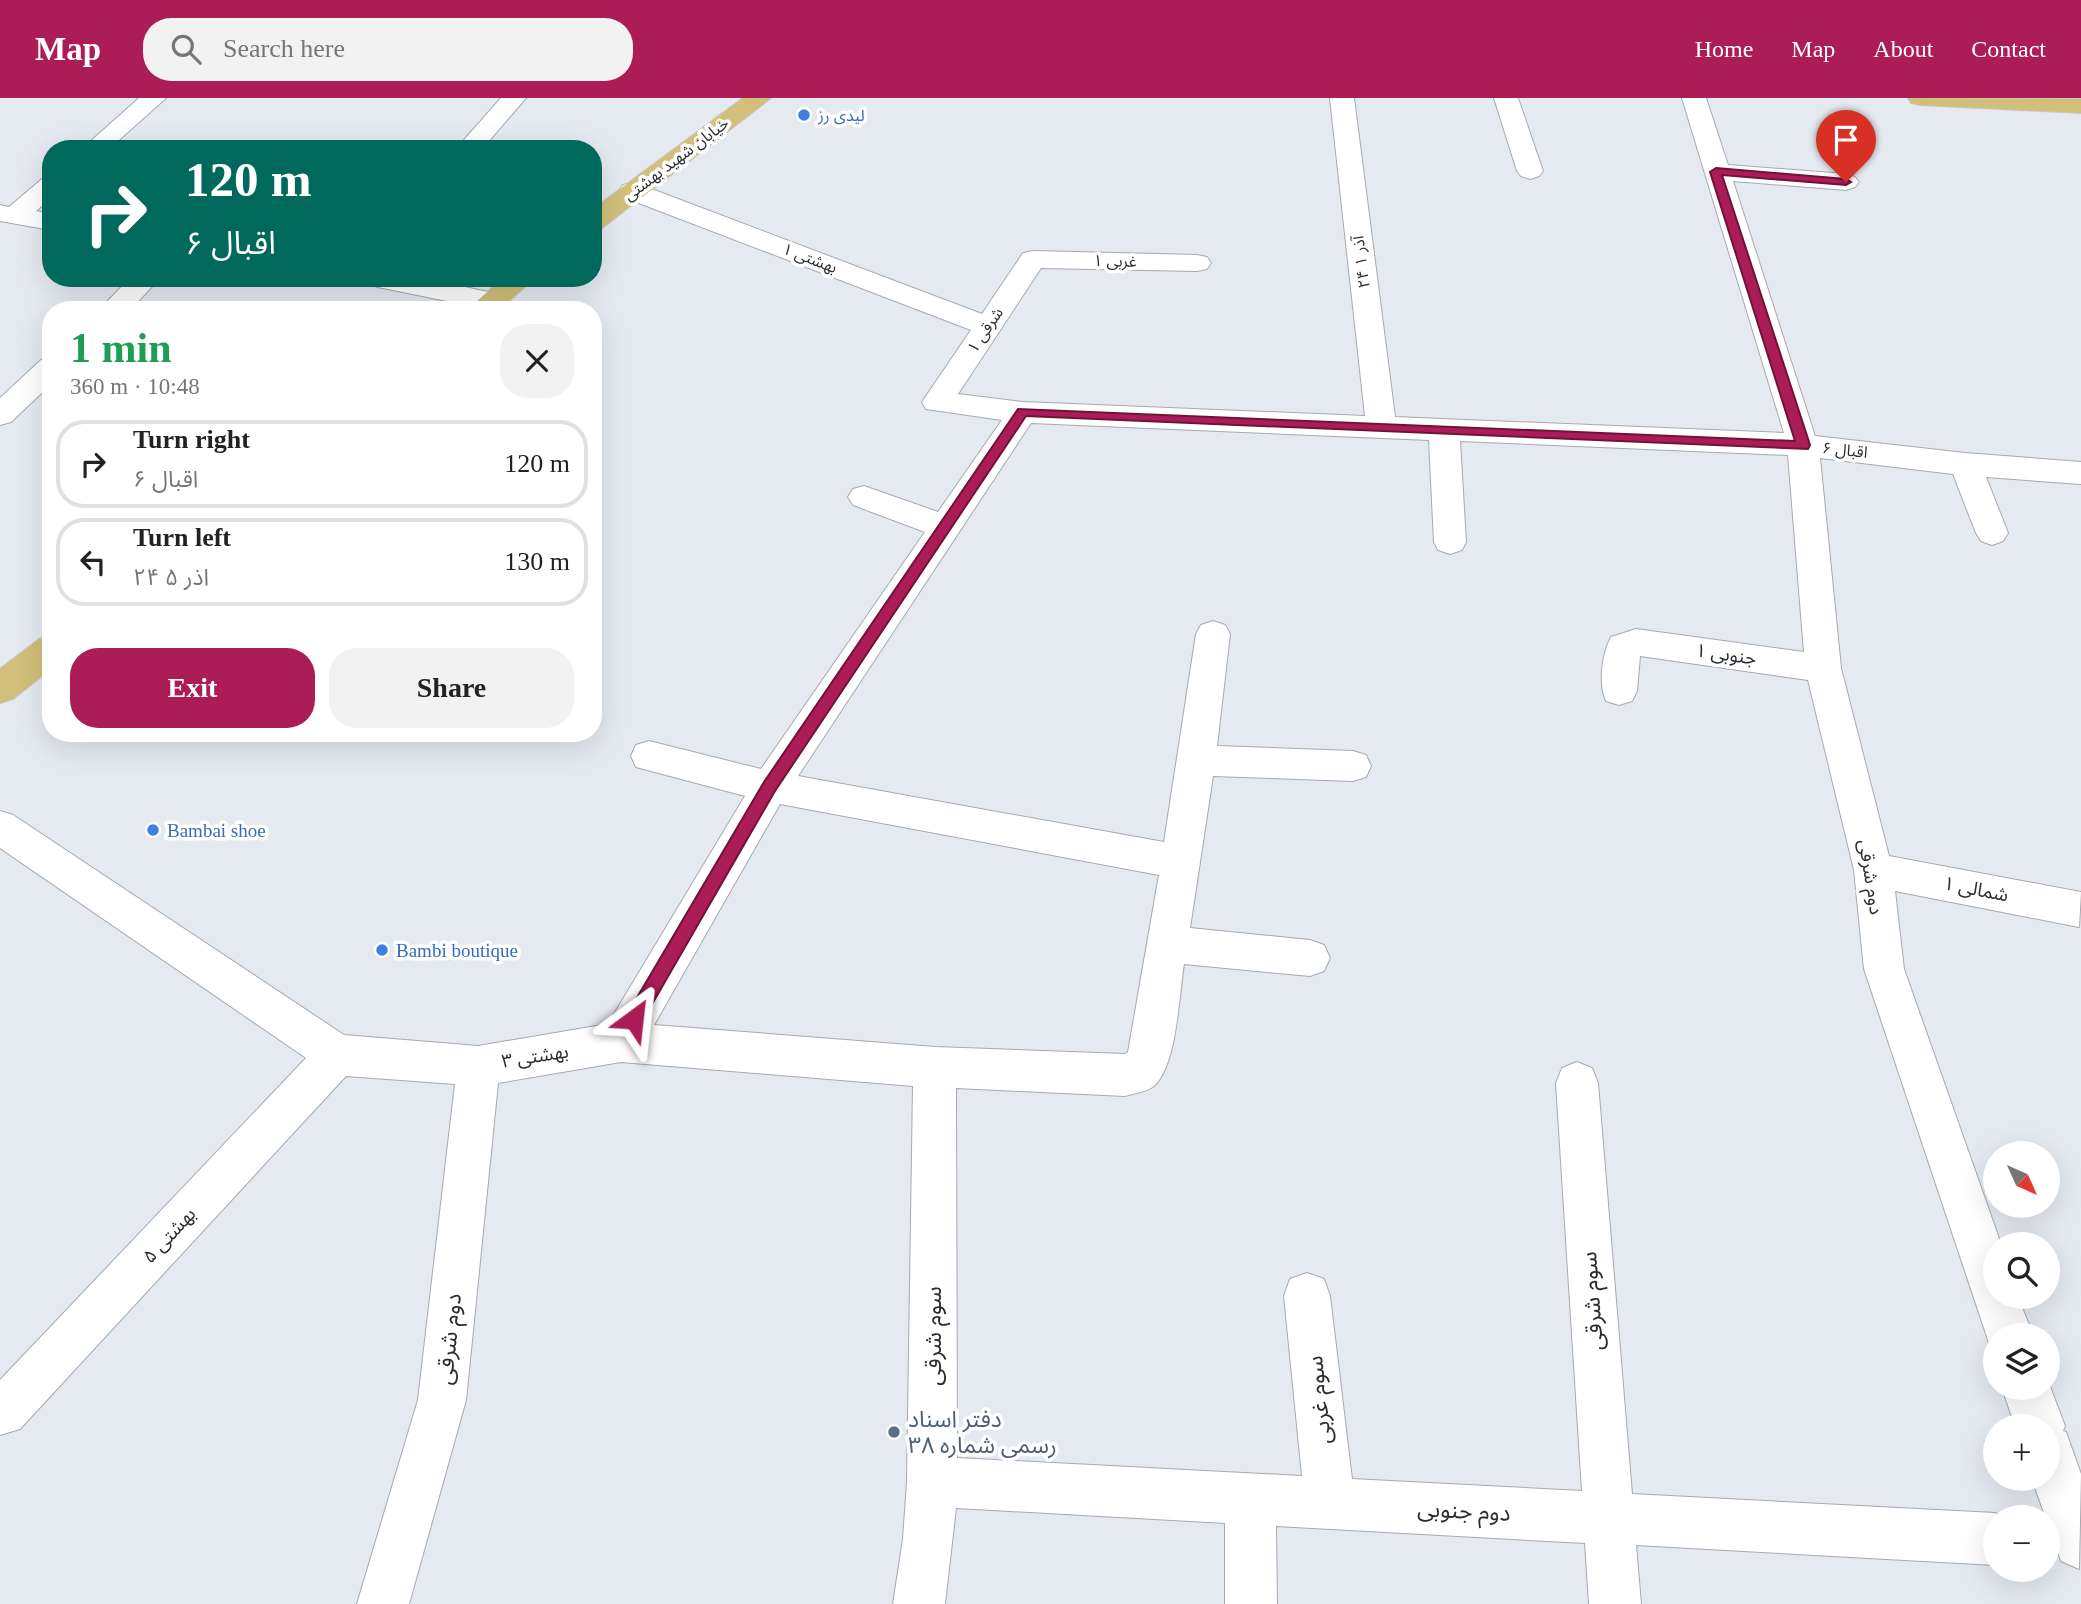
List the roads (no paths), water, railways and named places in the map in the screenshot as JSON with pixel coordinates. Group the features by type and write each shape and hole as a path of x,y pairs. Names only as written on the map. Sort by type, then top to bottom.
{"main road":[{"name":"خیابان شهید بهشتی","path":"602,215 759,98"},
{"path":"1920,98 2081,106"},
{"path":"492,301 510,287"},
{"path":"0,689 42,656"}],"street":[{"path":"105,140 154,98"},
{"path":"476,140 514,98"},
{"name":"۲۴ آذر ۱","path":"1342,98 1381,425"},
{"path":"1506,98 1530,172"},
{"name":"دوم شرقی","path":"1694,98 1803,445 1824,668 1873,870 1884,969 1983,1261"},
{"path":"1716,172 1846,182"},
{"path":"7,214 42,191"},
{"name":"بهشتی ۱","path":"632,191 987,326"},
{"path":"7,214 42,220"},
{"name":"شرقی ۱","path":"937,402 1033,259"},
{"name":"غربی ۱","path":"1033,259 1197,263"},
{"path":"122,301 137,287"},
{"path":"413,287 467,301"},
{"path":"0,415 42,376"},
{"name":"اقبال ۶","path":"937,402 1023,412 1381,425 1444,431 1803,445 1965,464 2081,473"},
{"path":"621,1042 770,787 1023,412"},
{"path":"1444,431 1450,542"},
{"path":"1965,464 1992,533"},
{"path":"864,498 945,527"},
{"path":"1213,634 1197,760 1165,944 1310,958"},
{"name":"۱ جنوبی","path":"1619,691 1623,647 1628,643 1824,668"},
{"path":"649,755 770,787 1181,862"},
{"path":"1197,760 1353,766"},
{"name":"بهشتی ۳","path":"0,827 337,1055 478,1066 621,1042 935,1067 1125,1075 1139,1072 1148,1060 1165,944"},
{"name":"۱ شمالی","path":"1873,870 2079,909"},
{"name":"بهشتی ۵","path":"0,1410 3,1412 337,1055"},
{"name":"دوم شرقی","path":"383,1604 442,1401 478,1066"},
{"name":"سوم شرقی","path":"919,1604 929,1539 932,1482 935,1067"},
{"name":"سوم شرقی","path":"1577,1083 1615,1604"},
{"name":"سوم غربی","path":"1307,1296 1330,1504"},
{"name":"دوم جنوبی","path":"932,1482 1983,1538"},
{"path":"2057,1491 2069,1543"},
{"path":"1250,1500 1251,1604"}],"place":[{"name":"لیدی رز","path":"804,115"},
{"name":"Bambai shoe","path":"153,830"},
{"name":"Bambi boutique","path":"382,950"},
{"name":"دفتر اسناد رسمی شماره ۳۸","path":"894,1432"}]}
